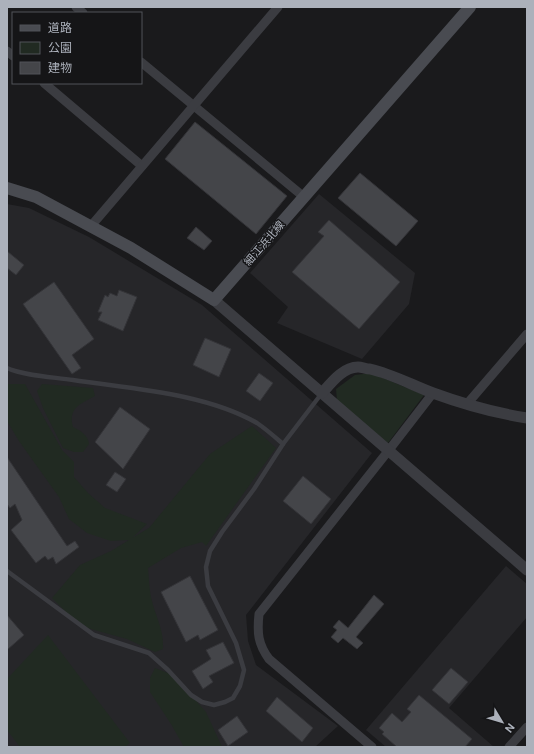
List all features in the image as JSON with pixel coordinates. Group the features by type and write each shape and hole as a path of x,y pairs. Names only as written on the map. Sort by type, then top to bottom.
{"main road":[{"name":"細江浜北線","path":"214,300 470,7"},
{"path":"7,188 36,197 91,226 131,248 214,300"}],"street":[{"path":"91,226 278,7"},
{"path":"142,63 304,197"},
{"path":"45,84 142,166"},
{"path":"214,300 527,570"},
{"path":"467,404 527,334"},
{"path":"322,393 346,370 358,367 378,371 433,393 467,404 508,415 527,418"},
{"path":"372,747 269,659 262,649 258,639 259,614 433,393"},
{"path":"509,747 527,726"}],"lane":[{"path":"7,368 38,375 192,398 230,410 258,424 283,444"},
{"path":"7,571 94,635 149,653 168,670 191,695 202,702 214,705 233,698 240,686 244,670 236,643 208,586 206,567 210,551 222,532 254,489 283,444 322,393"}],"shaded area":[{"path":"319,194 415,273 409,304 362,359 277,323 288,307 250,273"},
{"path":"7,204 29,208 89,237 202,305 372,453 246,615 248,641 256,665 338,726 315,747 7,747"},
{"path":"506,566 527,584 527,617 449,708 494,747 386,747 366,730"}],"green space":[{"path":"371,373 424,395 388,443 337,401 336,389 355,375"},
{"path":"7,384 25,384 62,450 74,462 74,477 88,493 105,508 147,524 132,538 149,528 210,454 252,426 276,448 206,546 202,542 181,548 148,568 150,594 161,629 163,649 155,652 127,639 80,626 52,598 80,565 111,551 129,540 111,541 87,533 69,519 59,497 19,441 7,421"},
{"path":"42,384 93,388 95,396 76,407 72,415 73,427 84,434 89,444 83,452 74,452 63,448 43,408 37,391"},
{"path":"48,635 130,743 125,747 20,747 7,730 7,679"},
{"path":"155,668 173,675 206,712 222,747 184,747 150,692 150,678"}],"building":[{"path":"195,122 287,196 256,234 165,159"},
{"path":"360,173 418,221 396,246 338,198"},
{"path":"329,220 400,282 359,329 292,272 324,236 318,232"},
{"path":"196,227 212,241 204,250 187,238"},
{"path":"7,251 24,265 16,275 7,268"},
{"path":"54,282 94,339 72,355 81,368 72,374 23,304"},
{"path":"119,290 137,297 123,331 98,320 102,312 98,312 105,295 108,297 110,293 117,296"},
{"path":"205,338 231,349 219,377 193,365"},
{"path":"259,373 273,383 260,401 246,391"},
{"path":"120,407 150,429 123,469 95,442"},
{"path":"7,457 67,546 75,541 79,547 56,564 53,557 48,560 45,556 36,563 11,530 22,520 15,504 10,508 7,504"},
{"path":"115,472 126,479 117,492 106,485"},
{"path":"303,476 331,499 311,524 283,501"},
{"path":"190,576 218,630 200,640 198,635 186,642 161,592"},
{"path":"374,595 384,604 356,637 363,643 357,649 343,638 338,643 331,637 337,630 333,627 339,620 348,628"},
{"path":"7,615 24,635 7,650"},
{"path":"223,642 234,663 209,676 213,682 203,689 192,671 211,659 206,650"},
{"path":"451,668 468,682 449,704 432,690"},
{"path":"419,695 472,739 465,747 397,747 382,734 384,732 379,728 392,713 402,722 411,712 407,709"},
{"path":"277,697 313,728 302,742 266,711"},
{"path":"237,716 248,732 228,746 218,730"}]}
